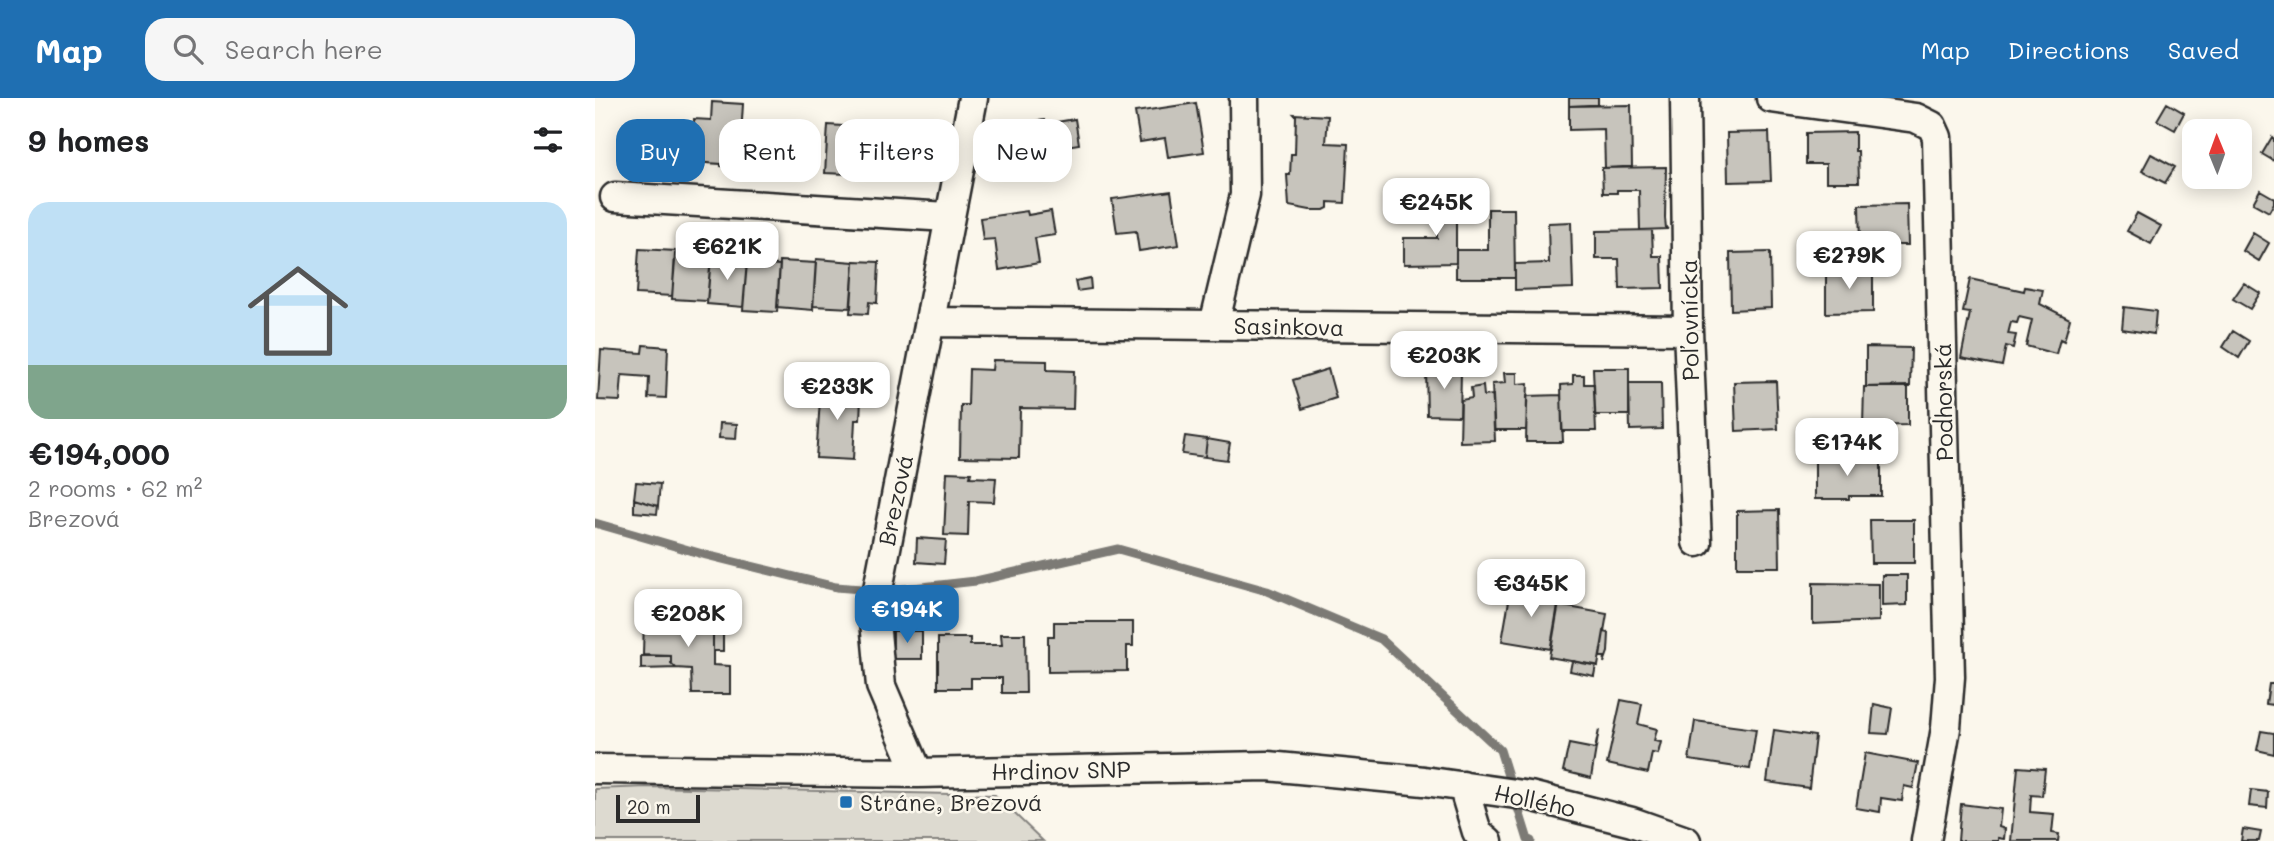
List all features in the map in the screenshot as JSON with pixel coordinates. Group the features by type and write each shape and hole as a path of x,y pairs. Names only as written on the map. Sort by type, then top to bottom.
{"street":[{"name":"Brezová","path":"918,773 881,686 874,610 973,98"},
{"path":"1214,325 1245,195 1244,98"},
{"name":"Poľovnícka","path":"1685,98 1688,330 1697,542"},
{"name":"Podhorská","path":"1771,98 1916,118 1932,126 1937,137 1949,677 1946,728 1926,841"},
{"path":"615,197 948,218"},
{"name":"Sasinkova","path":"931,322 1688,330"},
{"name":"Hrdinov SNP","path":"595,769 918,773 1268,766 1463,786"},
{"path":"1463,786 1477,832 1487,841"},
{"name":"Hollého","path":"1463,786 1530,796 1632,822 1686,841"}],"shaded area":[{"path":"647,787 995,795 1043,841 595,841 595,789"}],"building":[{"path":"1569,98 1598,98 1598,105 1569,106"},
{"path":"712,102 743,104 742,119 719,119 719,164 705,163 705,120 711,120"},
{"path":"1196,103 1204,152 1168,157 1165,138 1140,142 1135,112"},
{"path":"2167,103 2184,113 2175,130 2157,120"},
{"path":"1631,105 1632,167 1605,168 1604,129 1569,130 1569,106"},
{"path":"1294,114 1328,116 1326,143 1348,144 1345,203 1328,202 1328,208 1324,210 1289,206 1287,175 1290,175 1291,154 1295,154"},
{"path":"1075,119 1079,144 1072,145 1072,120"},
{"path":"828,125 835,125 835,173 825,173"},
{"path":"1769,132 1771,181 1728,182 1727,133"},
{"path":"1855,132 1859,182 1826,182 1826,164 1806,164 1806,133"},
{"path":"2272,137 2274,139 2274,161 2262,154"},
{"path":"2151,154 2175,167 2165,183 2142,171"},
{"path":"1666,167 1665,218 1668,229 1640,230 1639,190 1603,193 1602,168"},
{"path":"2260,190 2274,198 2269,212 2253,203"},
{"path":"1171,191 1179,245 1139,251 1136,231 1117,233 1112,199"},
{"path":"1456,196 1456,263 1404,264 1404,238 1437,238 1437,197"},
{"path":"1907,204 1908,245 1860,245 1859,205"},
{"path":"1488,209 1514,209 1515,278 1456,278 1456,250 1488,250"},
{"path":"1027,211 1028,215 1051,211 1055,235 1035,238 1039,263 999,270 995,239 983,240 980,218"},
{"path":"2137,213 2161,226 2151,244 2127,231"},
{"path":"1571,222 1573,288 1515,290 1515,264 1549,263 1548,223"},
{"path":"1652,230 1653,256 1662,256 1663,288 1620,289 1619,259 1596,259 1596,231"},
{"path":"2253,233 2269,243 2259,261 2243,251"},
{"path":"639,249 676,251 672,296 636,294"},
{"path":"1770,252 1771,308 1731,310 1730,253"},
{"path":"675,254 711,256 707,301 672,299"},
{"path":"711,258 747,261 743,307 707,304"},
{"path":"816,259 854,262 851,308 813,306"},
{"path":"780,261 816,263 813,310 777,307"},
{"path":"854,261 879,262 877,303 869,302 868,314 850,313"},
{"path":"747,263 780,265 777,312 743,310"},
{"path":"1826,270 1873,270 1873,312 1826,313"},
{"path":"1090,278 1091,289 1077,291 1075,281"},
{"path":"1970,279 2024,291 2025,287 2043,290 2040,304 2070,319 2064,341 2060,339 2056,354 2026,346 2032,320 2019,317 2017,323 2011,322 2008,334 2016,335 2013,348 2006,346 2002,366 1961,358 1970,313 1963,312"},
{"path":"2244,283 2260,293 2250,309 2233,299"},
{"path":"2124,307 2156,311 2154,334 2122,329"},
{"path":"2233,331 2249,341 2239,358 2223,347"},
{"path":"643,345 668,347 666,398 649,397 648,400 649,377 622,375 620,401 598,400 601,350 642,353"},
{"path":"1866,347 1911,348 1910,387 1866,387"},
{"path":"993,360 1047,361 1047,370 1074,371 1073,409 1020,408 1019,458 960,457 961,405 968,405 969,369 992,370"},
{"path":"1438,360 1450,360 1450,369 1461,372 1460,416 1427,415 1426,369 1438,370"},
{"path":"1593,368 1629,368 1629,415 1595,415"},
{"path":"1328,369 1336,398 1302,409 1293,380"},
{"path":"1504,373 1517,373 1517,384 1528,383 1526,430 1494,430 1492,384 1505,383"},
{"path":"1573,375 1584,375 1584,384 1594,384 1596,431 1562,431 1561,385 1573,384"},
{"path":"1776,381 1778,429 1736,431 1734,382"},
{"path":"1629,383 1661,383 1662,429 1630,430"},
{"path":"821,385 861,388 856,389 855,397 861,398 860,420 855,420 853,460 816,458"},
{"path":"1483,386 1484,396 1493,395 1495,441 1460,442 1461,400 1472,398 1471,388"},
{"path":"1908,386 1908,425 1863,426 1864,387"},
{"path":"1561,395 1563,442 1526,442 1527,396"},
{"path":"720,423 737,424 736,439 719,438"},
{"path":"1185,436 1207,439 1205,457 1182,454"},
{"path":"1207,439 1230,443 1227,460 1205,457"},
{"path":"1815,458 1881,458 1881,496 1815,499"},
{"path":"947,472 971,473 970,477 996,478 994,502 969,501 968,536 944,535"},
{"path":"636,482 660,484 658,506 634,499"},
{"path":"634,499 658,506 657,514 634,512"},
{"path":"1779,510 1780,567 1737,567 1737,511"},
{"path":"1870,520 1914,520 1914,563 1871,563"},
{"path":"917,538 946,540 944,564 916,562"},
{"path":"1882,575 1907,575 1907,605 1882,606"},
{"path":"1813,583 1879,584 1879,621 1813,624"},
{"path":"1511,589 1560,597 1551,649 1502,641"},
{"path":"1558,605 1607,614 1598,666 1549,657"},
{"path":"671,614 713,614 713,665 730,666 730,694 692,694 691,669 676,668 671,663 671,656 643,655 644,618 671,618"},
{"path":"1054,622 1133,622 1133,646 1127,646 1127,671 1048,672 1048,636 1054,636"},
{"path":"713,629 723,629 723,651 713,651"},
{"path":"893,631 922,631 922,659 893,659"},
{"path":"1604,632 1609,633 1608,652 1604,663 1605,657 1600,657"},
{"path":"1001,634 1025,634 1026,693 1002,693 1002,678 971,678 971,688 938,688 938,638 970,638 970,645 1002,645"},
{"path":"641,656 671,656 671,663 676,668 641,669"},
{"path":"1572,661 1596,665 1594,676 1570,671"},
{"path":"2269,684 2274,684 2274,705 2266,704"},
{"path":"1621,700 1642,704 1638,724 1657,729 1654,741 1661,742 1658,754 1652,753 1648,773 1607,764"},
{"path":"1874,704 1892,708 1888,734 1871,733"},
{"path":"1695,721 1756,729 1750,769 1689,760"},
{"path":"1599,730 1591,778 1563,771 1569,744 1595,749"},
{"path":"1774,730 1815,736 1809,788 1767,782"},
{"path":"2261,731 2274,733 2274,754 2257,750"},
{"path":"1865,753 1918,763 1913,788 1904,786 1902,801 1881,798 1880,812 1856,808"},
{"path":"2018,767 2045,769 2042,796 2031,795 2030,812 2054,814 2052,833 2059,834 2058,841 2011,841"},
{"path":"2251,790 2268,792 2267,808 2249,806"},
{"path":"1961,804 2001,809 1999,827 2005,829 2004,839 1958,841"},
{"path":"2243,829 2261,832 2259,841 2241,841"}],"waterway":[{"path":"595,523 706,555 836,587 886,591 976,581 1118,549 1267,591 1381,639 1500,750 1528,840 1531,841"}],"place":[{"name":"Stráne, Brezová","path":"846,802"}]}
